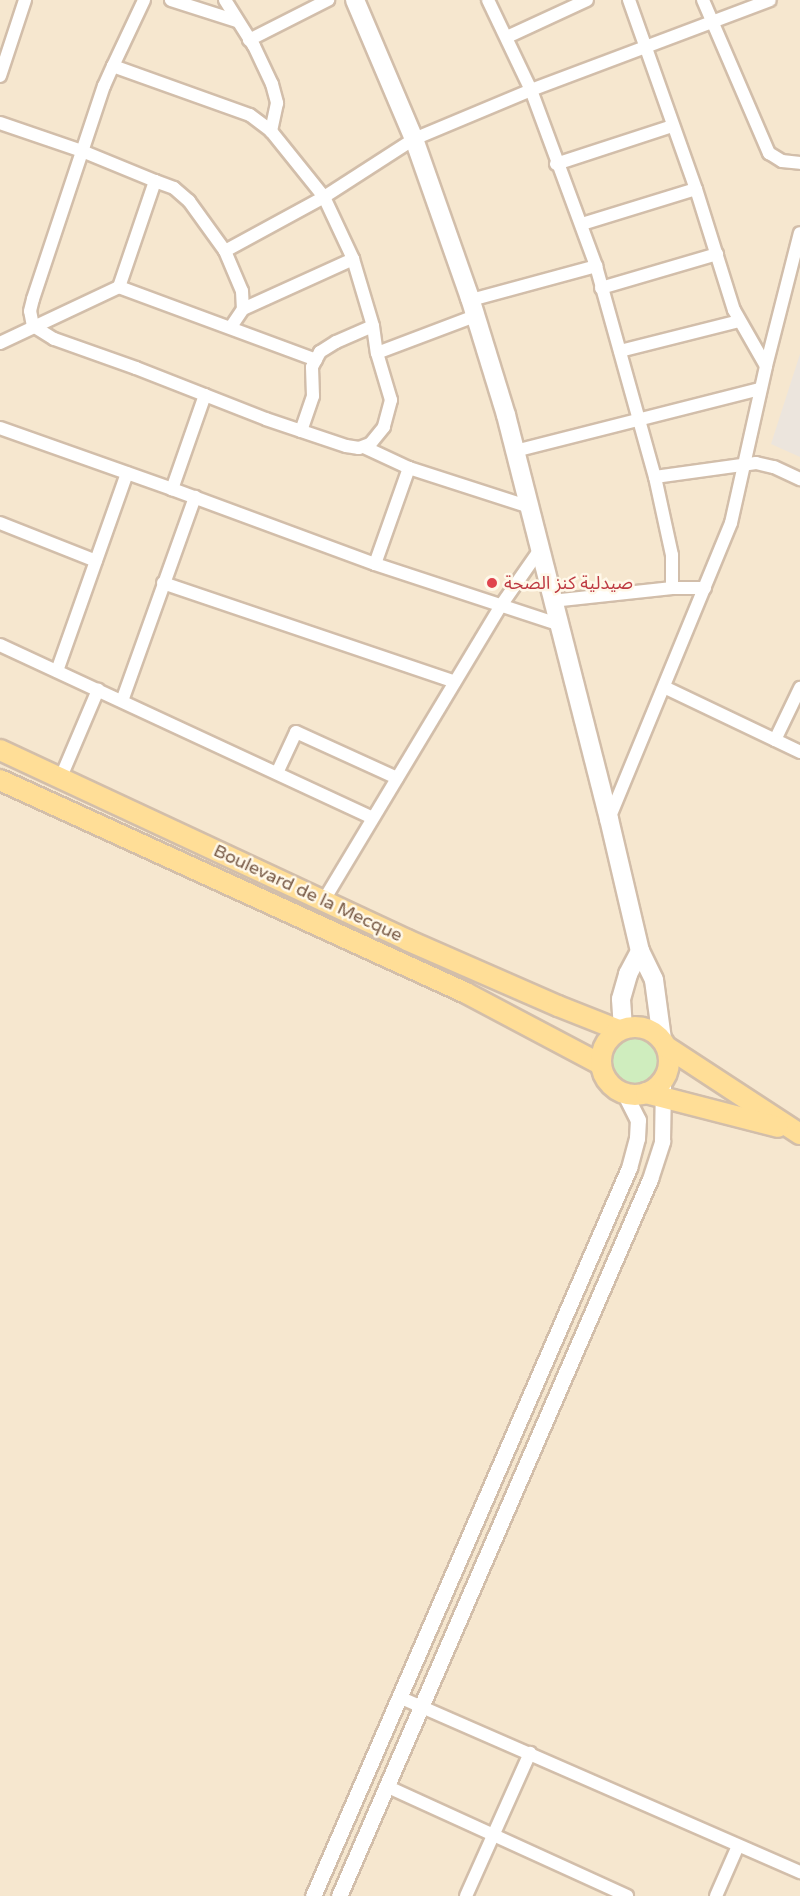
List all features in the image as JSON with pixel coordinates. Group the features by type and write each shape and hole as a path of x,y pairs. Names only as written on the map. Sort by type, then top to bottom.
{"main road":[{"path":"356,0 414,139 473,308 515,451 609,819 640,951 654,980 664,1043 670,1060 657,1090"},
{"name":"Boulevard de la Mecque","path":"0,750 407,940 558,1006 621,1029 645,1027 664,1043 798,1133"},
{"name":"Boulevard de la Mecque","path":"0,780 466,993 600,1064 608,1083 625,1094 657,1090 798,1133"},
{"path":"600,1064 604,1044 621,1029 622,992 640,951"}],"street":[{"path":"0,76 25,0"},
{"path":"144,0 104,86 33,299 30,311 33,326 54,339 301,431 346,446 364,447 409,468 530,507"},
{"path":"171,0 237,21"},
{"path":"225,0 272,84 278,103 271,131"},
{"path":"249,40 328,0"},
{"path":"488,0 531,90 556,164 582,224 596,266 655,477 672,555 672,588"},
{"path":"507,37 587,0"},
{"path":"629,0 643,47 696,189 739,321 766,366"},
{"path":"703,0 769,153 782,161 800,163"},
{"path":"225,251 324,197 414,139 531,90 770,0"},
{"path":"113,66 232,106 256,118 271,131 324,197 353,259 373,326 377,352 391,400 390,412 384,427 364,447"},
{"path":"0,123 82,151 174,188 189,201 225,251 241,286 243,309"},
{"path":"556,164 672,126"},
{"path":"119,287 155,182"},
{"path":"582,224 696,189"},
{"path":"609,819 731,523 760,390 799,239"},
{"path":"601,288 717,254"},
{"path":"231,327 243,309 353,259"},
{"path":"377,352 473,308 596,266"},
{"path":"0,343 119,287 316,360"},
{"path":"620,351 739,321"},
{"path":"301,431 313,396 312,367 316,360 325,348 373,326"},
{"path":"515,451 760,390"},
{"path":"172,489 205,395"},
{"path":"0,428 375,564 558,624"},
{"path":"655,477 743,463 765,464 800,479"},
{"path":"375,564 409,468"},
{"path":"57,671 127,473"},
{"path":"122,701 195,497"},
{"path":"0,524 96,561"},
{"path":"324,900 502,605 539,552"},
{"path":"163,583 455,682"},
{"path":"552,601 672,588 705,588"},
{"path":"0,645 374,818"},
{"path":"664,687 800,752"},
{"path":"775,740 800,688"},
{"path":"62,777 98,690"},
{"path":"277,773 296,732 398,778"},
{"path":"339,1896 650,1179 662,1141 657,1090"},
{"path":"313,1896 629,1168 637,1138 638,1120 625,1094"},
{"path":"399,1697 800,1872"},
{"path":"466,1896 530,1753"},
{"path":"386,1786 627,1896"},
{"path":"716,1896 738,1846"}],"shaded area":[{"path":"0,0 800,0 800,1896 0,1896"},
{"path":"800,354 800,457 771,444"}],"green space":[{"path":"635,1032 656,1041 665,1062 656,1083 635,1092 614,1083 605,1062 614,1041"}],"place":[{"name":"صيدلية كنز الصحة","path":"492,583"}]}
